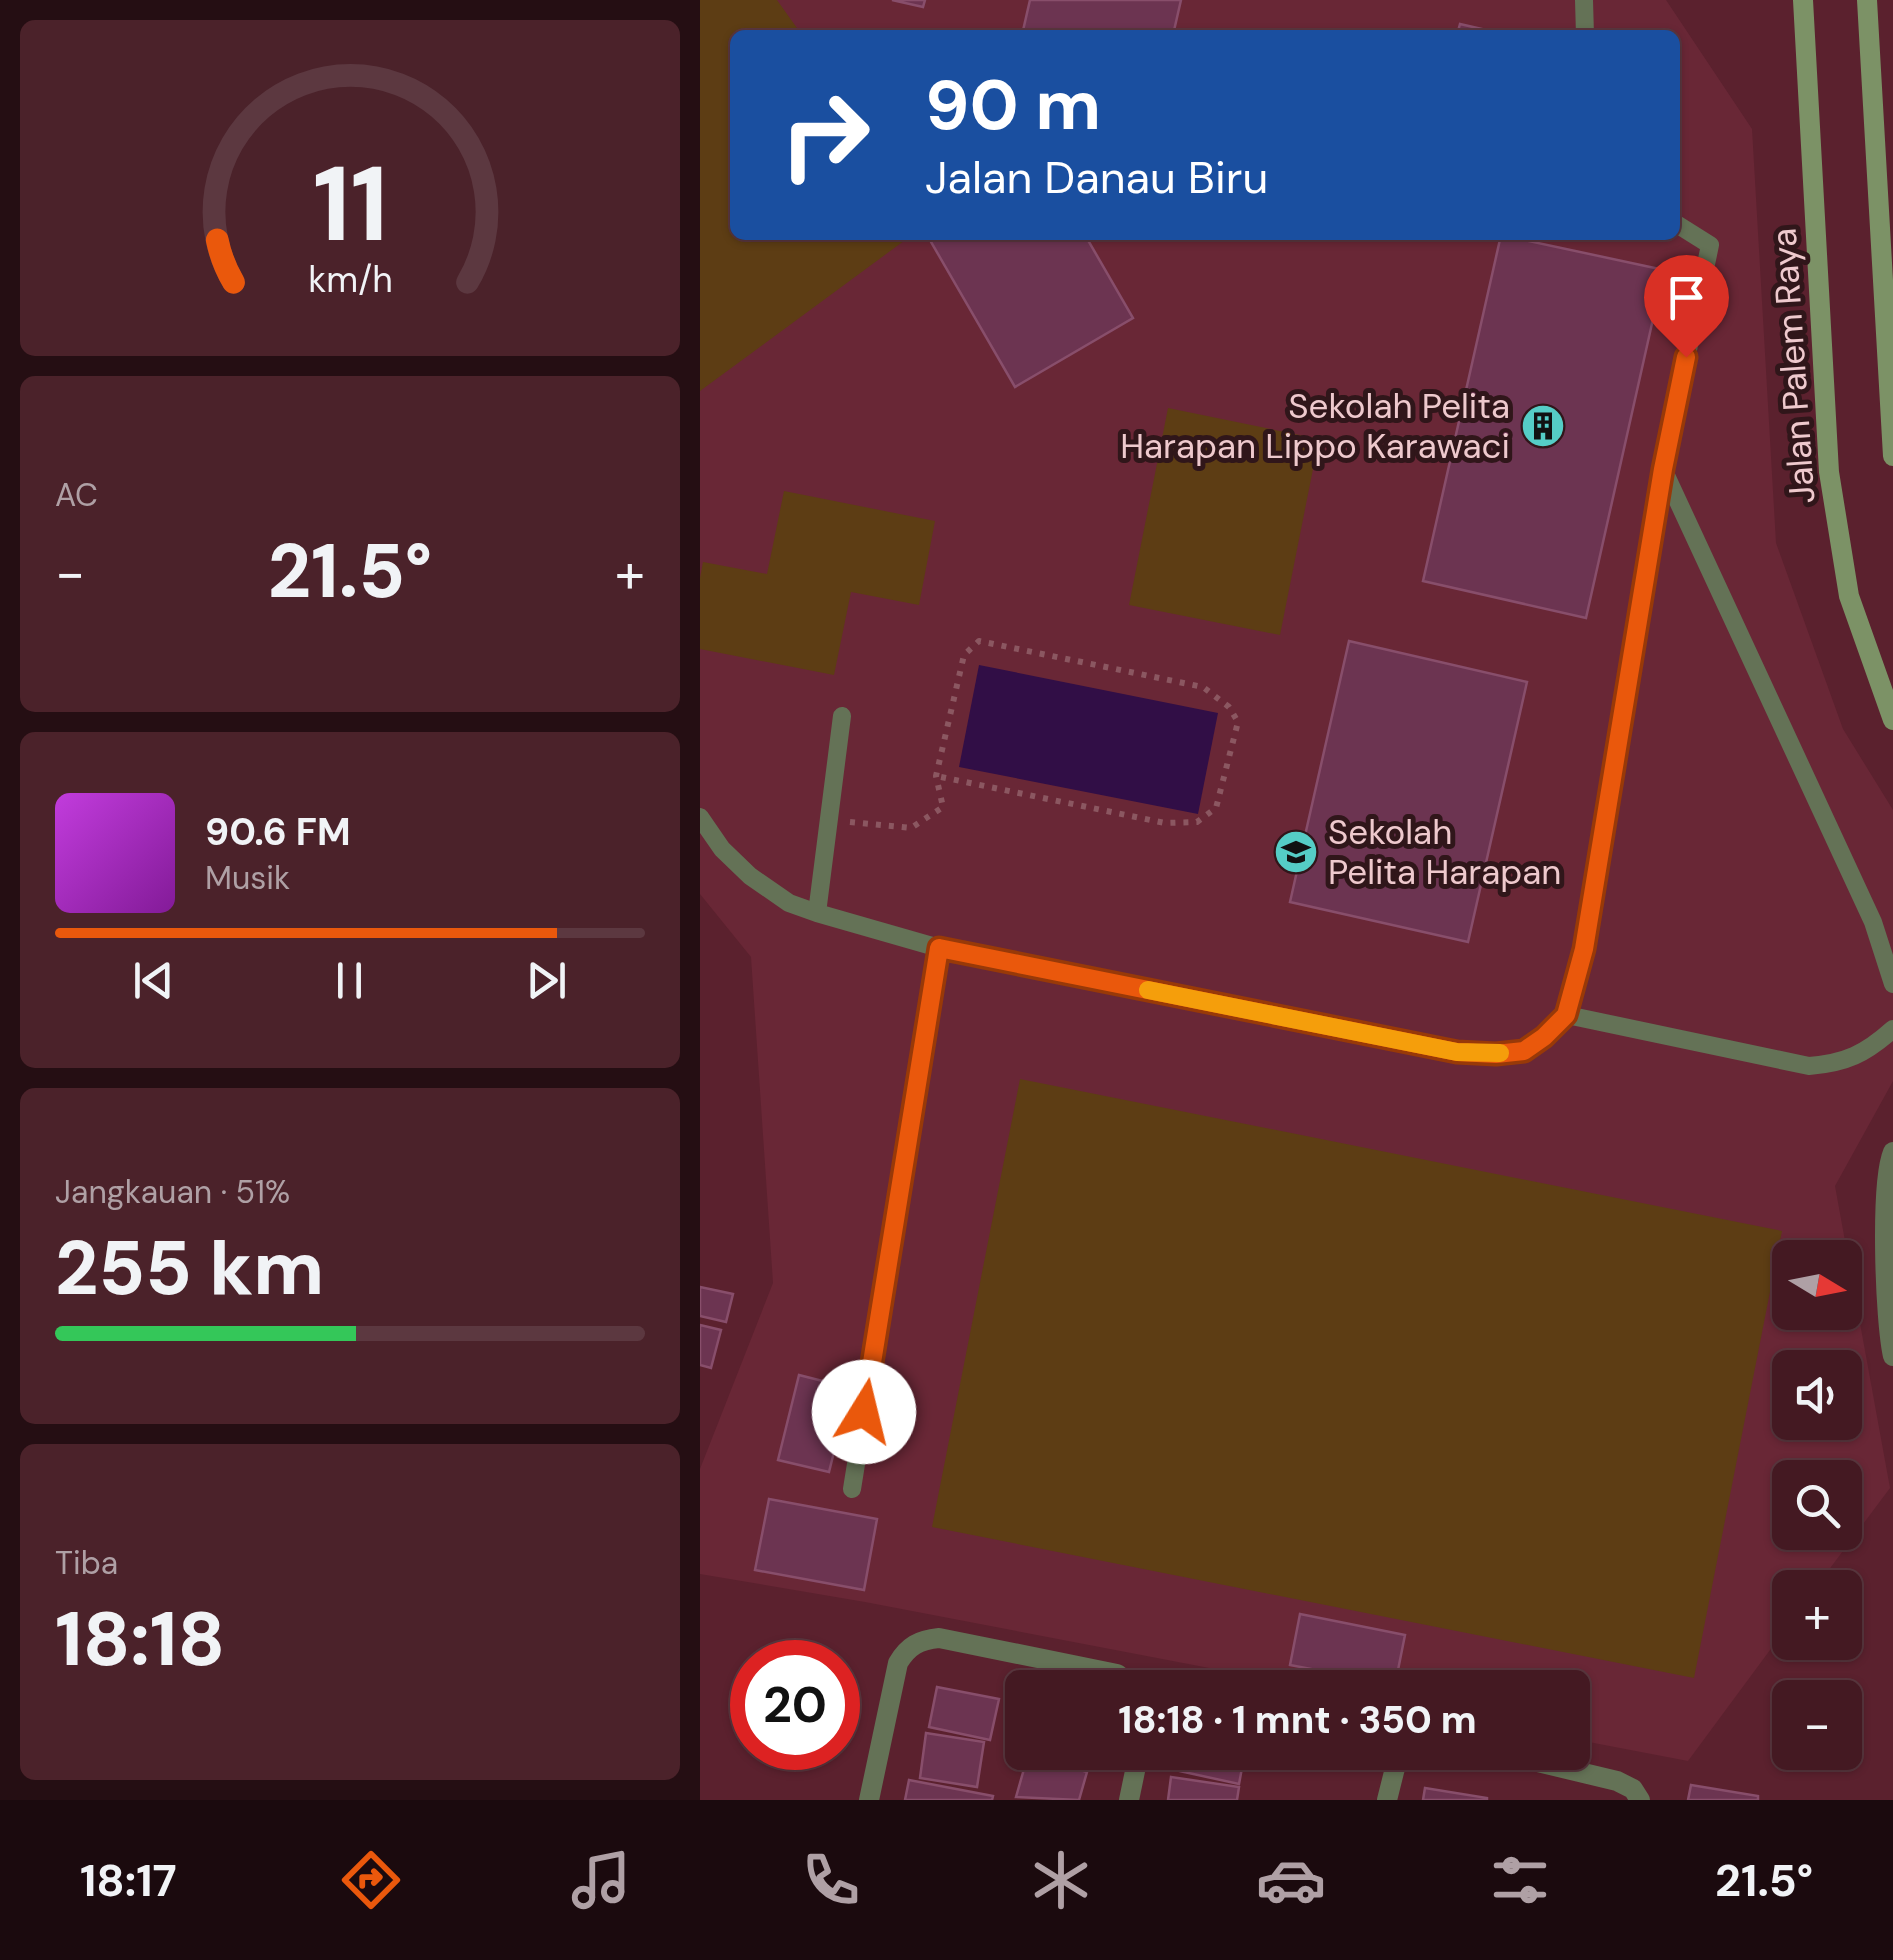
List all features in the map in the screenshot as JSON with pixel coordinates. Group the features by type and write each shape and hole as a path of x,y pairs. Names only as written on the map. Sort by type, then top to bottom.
{"street":[{"name":"Jalan Palem Raya","path":"1803,0 1829,472 1849,596 1893,720"},
{"path":"1867,0 1893,456"},
{"path":"1893,1152 1885,1186 1893,1356"},
{"path":"869,1800 898,1663 905,1651 924,1639 939,1638 1097,1670"},
{"path":"1129,1800 1135,1770"},
{"path":"1387,1800 1394,1770"},
{"path":"1574,1770 1617,1780 1633,1789 1640,1800"}],"lane":[{"path":"1584,0 1585,30"},
{"path":"700,818 722,849 750,876 789,903 939,948 1457,1052 1524,1051 1566,1015 1584,949 1663,469 1710,245 1680,227"},
{"path":"1663,469 1873,922 1893,984"},
{"path":"817,913 842,716"},
{"path":"852,1489 939,948"},
{"path":"1566,1015 1809,1066 1841,1064 1893,1029"}],"path":[{"path":"829,820 911,828 943,807 936,776 964,655 979,641 1203,687 1229,706 1238,722 1216,808 1197,822 1165,823 936,776"}],"shaded area":[{"name":"Sekolah Pelita Harapan","path":"700,0 1666,0 1752,129 1776,543 1843,729 1893,810 1893,1081 1835,1186 1845,1240 1772,1240 1772,1330 1861,1330 1890,1488 1862,1525 1862,1460 1772,1460 1772,1550 1844,1550 1829,1570 1772,1570 1772,1647 1688,1761 1590,1742 1590,1670 1219,1670 700,1574 700,1469 773,1283 751,957 700,894"},
{"path":"700,0 777,0 798,30 730,30 730,240 905,240 700,391"},
{"path":"1168,408 1319,439 1280,635 1129,605"},
{"path":"784,491 935,521 919,605 851,592 834,675 700,649 703,562 767,574"},
{"path":"979,665 1218,713 1198,814 959,767"},
{"path":"1020,1079 1782,1231 1780,1240 1772,1240 1772,1282 1694,1678 932,1527"}],"building":[{"path":"892,0 925,0 923,7"},
{"path":"1030,0 1181,0 1174,30 1023,30"},
{"path":"1460,24 1486,30 1458,30"},
{"path":"930,240 1088,240 1133,318 1015,387"},
{"name":"Sekolah Pelita Harapan Lippo Karawaci","path":"1500,240 1524,240 1664,270 1586,618 1423,581"},
{"path":"1349,641 1527,682 1468,942 1290,902"},
{"path":"700,1287 733,1294 726,1322 700,1316"},
{"path":"700,1325 721,1330 711,1368 700,1365"},
{"path":"799,1375 850,1388 829,1472 778,1460"},
{"path":"769,1499 877,1519 864,1590 755,1570"},
{"path":"1300,1614 1405,1635 1398,1670 1316,1670 1290,1665"},
{"path":"937,1687 999,1699 990,1740 929,1727"},
{"path":"926,1733 984,1742 977,1787 920,1778"},
{"path":"1024,1770 1087,1772 1079,1800 1016,1797"},
{"path":"1175,1770 1242,1770 1239,1784"},
{"path":"1171,1777 1239,1787 1237,1800 1168,1800"},
{"path":"909,1780 993,1796 992,1800 905,1800"},
{"path":"1691,1785 1758,1796 1758,1800 1688,1800"},
{"path":"1425,1788 1487,1798 1487,1800 1423,1800"}],"slow traffic":[{"path":"1148,990 1457,1052 1500,1053"}],"place":[{"name":"Sekolah Pelita Harapan Lippo Karawaci","path":"1543,426"},
{"name":"Sekolah Pelita Harapan","path":"1296,852"}],"route":[{"path":"864,1412 939,948 1457,1052 1524,1051 1566,1015 1584,949 1663,469 1686,357"}]}
